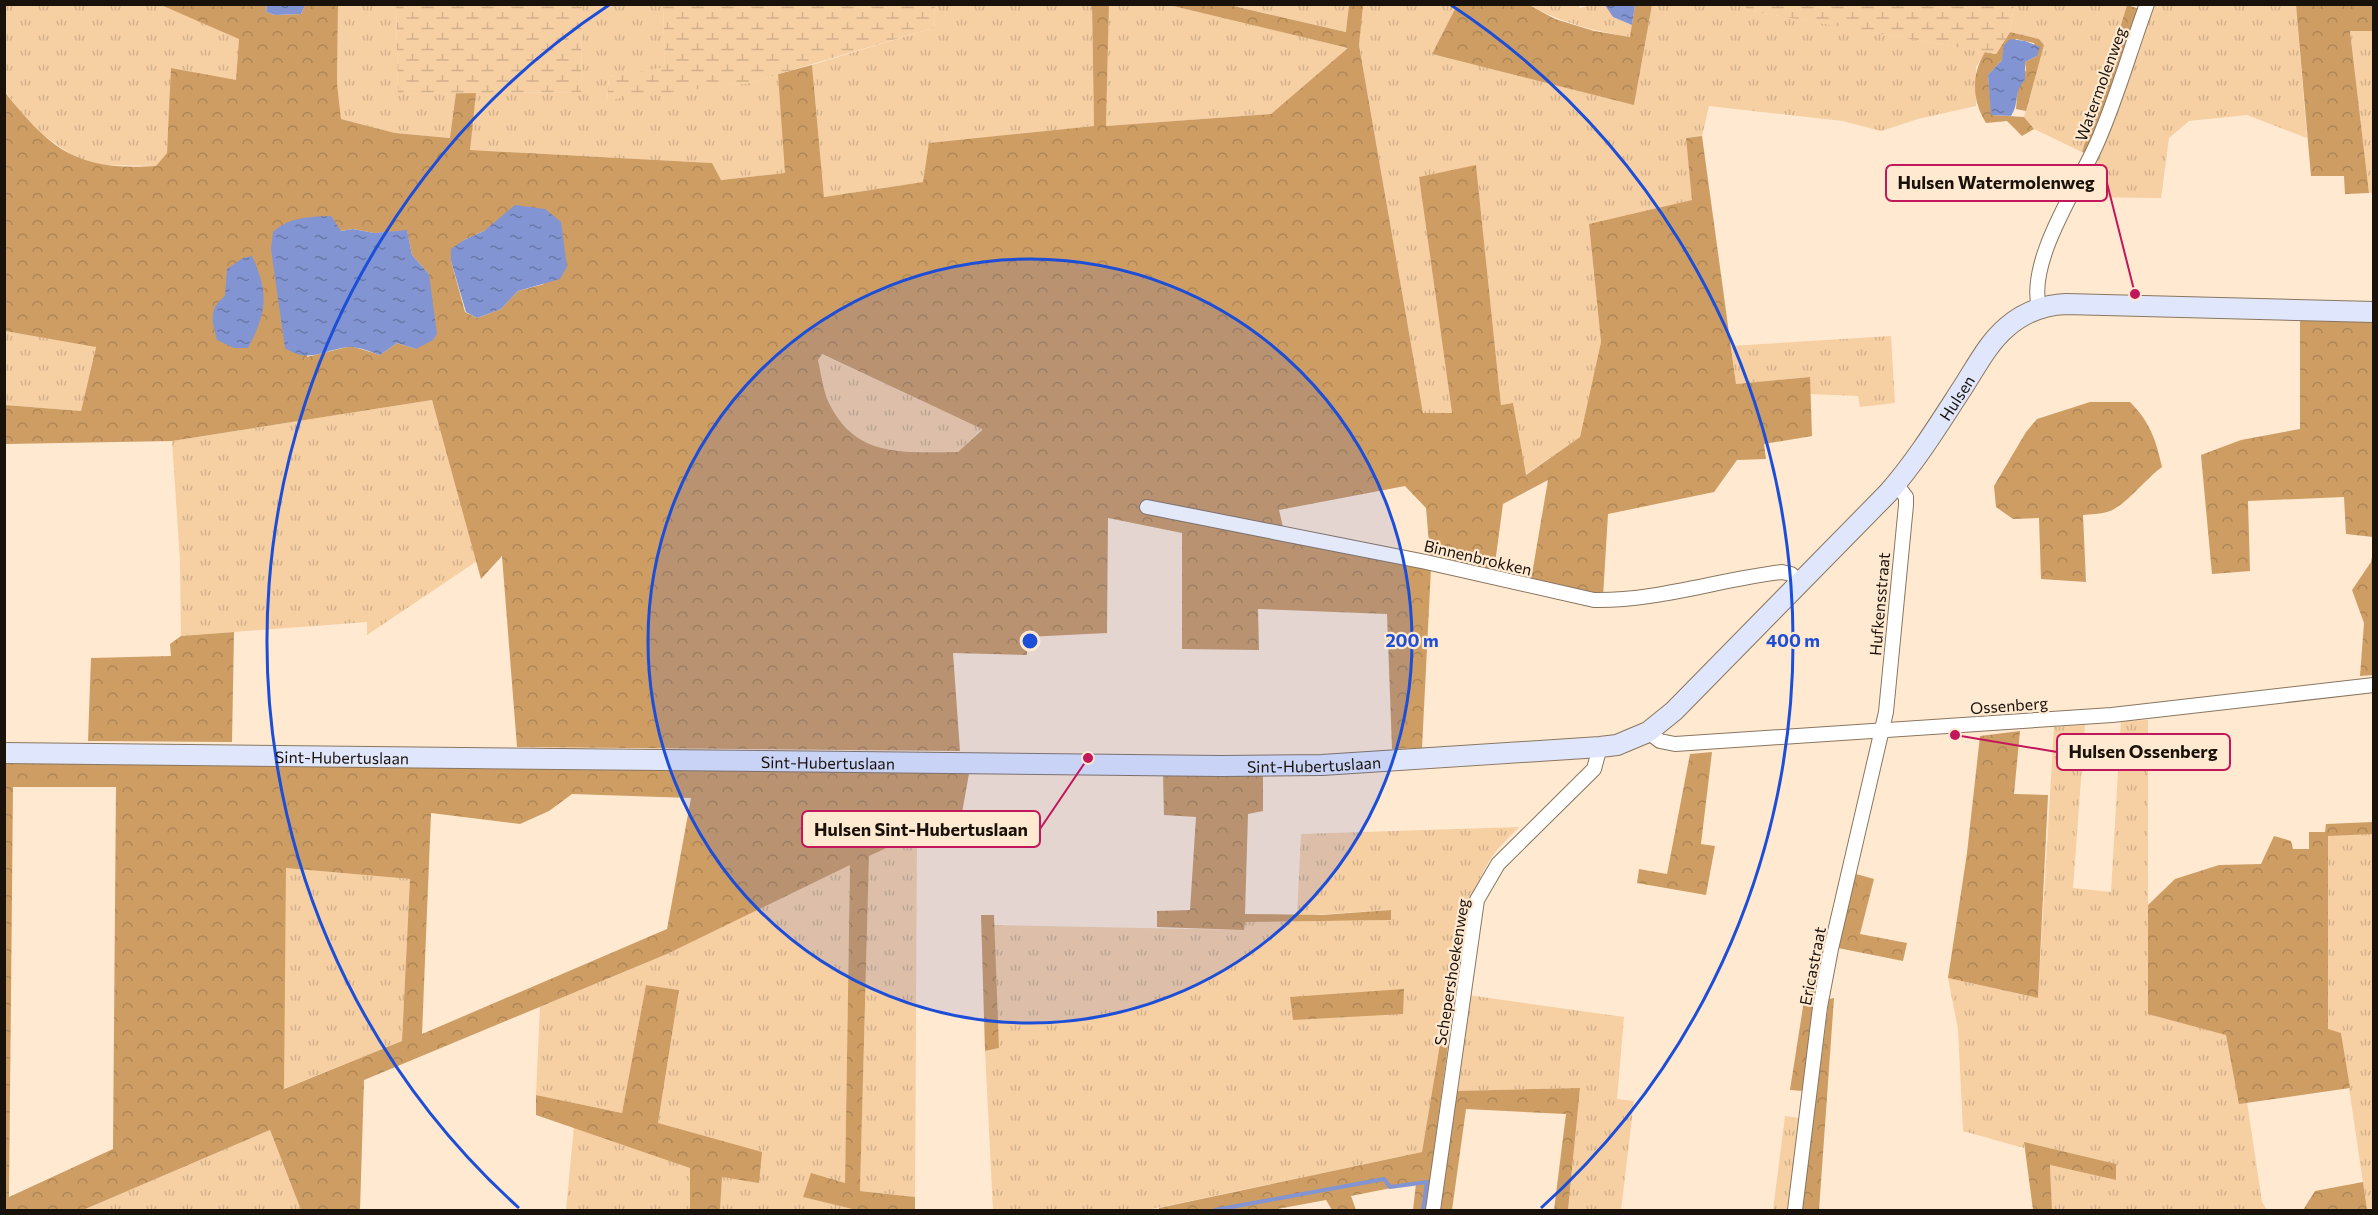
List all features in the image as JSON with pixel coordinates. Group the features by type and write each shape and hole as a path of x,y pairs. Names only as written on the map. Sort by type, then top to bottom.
{"street":[{"name":"Watermolenweg","path":"2038,308 2036,282 2042,259 2097,142 2147,4"},
{"name":"Hulsen","path":"1648,732 1674,711 1896,484 1916,460 1990,345 2007,327 2038,308 2066,304 2373,312"},
{"name":"Hufkensstraat","path":"1881,730 1886,712 1906,505 1906,497 1896,484"},
{"name":"Binnenbrokken","path":"1147,507 1426,562 1594,600 1616,600 1674,592 1782,572 1791,574 1800,582"},
{"name":"Ossenberg","path":"1648,732 1660,741 1675,744 2194,707 2373,685"},
{"name":"Ericastraat","path":"1795,1210 1820,1007 1881,730"},
{"name":"Sint-Hubertuslaan","path":"4,753 1221,766 1322,765 1600,747 1617,745 1648,732"},
{"name":"Schepershoekenweg","path":"1433,1210 1477,900 1498,864 1594,769 1600,747"}],"green space":[{"path":"663,4 935,5 933,28 749,83 607,100 609,77 665,67"},
{"path":"2014,4 2010,32 1996,54 1746,10 1746,5"},
{"path":"4,5 161,5 239,38 236,81 172,68 167,153 156,166 104,165 79,160 33,128 5,91"},
{"path":"161,5 267,5 266,12 275,15 301,14 305,5 338,5 337,83 341,119 395,133 450,138 456,93 476,93 470,150 712,163 721,180 785,173 778,74 812,65 824,197 923,182 929,143 1094,126 1092,5 1109,5 1106,126 1271,114 1348,48 1169,5 1229,5 1346,32 1349,5 1363,5 1359,45 1423,413 1452,413 1419,177 1476,165 1501,405 1513,403 1526,475 1580,437 1601,342 1589,224 1692,200 1686,138 1702,136 1736,384 1810,377 1812,436 1764,444 1766,459 1737,460 1714,492 1608,514 1603,597 1531,580 1548,480 1503,504 1494,571 1430,555 1426,508 1405,486 1279,510 1283,527 1431,568 1422,748 1392,749 1387,614 1258,609 1259,650 1182,649 1182,533 1108,518 1107,633 1027,637 1027,655 953,653 960,751 517,747 502,556 481,579 432,400 172,441 5,444 5,405 81,411 96,347 5,331 4,91 37,129 68,153 106,165 156,166 167,153 171,68 236,80 239,39","holes":["330,216 340,231 353,229 374,233 407,231 412,255 429,274 416,349 397,343 380,355 351,346 307,357","501,219 544,284 518,291 501,309 477,318 465,312 451,261 464,240 484,231","822,354 982,430 958,452 900,451 866,443 839,420 828,401 818,360"]},
{"path":"338,5 396,5 398,94 456,93 451,138 395,133 341,119 337,83"},
{"path":"396,5 582,5 581,92 398,94"},
{"path":"582,5 663,5 665,68 609,77 607,99 749,83 778,74 786,173 720,180 711,163 469,150 476,93 581,92"},
{"path":"935,5 1092,5 1094,126 930,143 923,182 824,197 812,65 933,28"},
{"path":"1109,5 1169,5 1349,48 1271,114 1106,126"},
{"path":"1229,5 1349,5 1347,32"},
{"path":"1361,5 1457,5 1432,54 1634,104 1652,5 1746,5 1746,10 1985,52 1976,67 1976,106 1918,119 1881,131 1843,121 1709,106 1702,136 1686,138 1693,200 1589,225 1601,342 1580,437 1525,475 1513,403 1501,405 1476,166 1419,177 1452,413 1423,413 1359,45"},
{"path":"1457,5 1529,5 1555,19 1594,31 1630,37 1635,5 1652,5 1634,105 1432,54"},
{"path":"1529,5 1578,5 1580,8 1591,5 1608,5 1613,17 1632,25 1631,37 1578,26"},
{"path":"2014,5 2127,5 2082,152 2034,129 2024,117 2044,45 2039,39 2010,32"},
{"path":"2127,5 2140,9 2087,154 2082,152"},
{"path":"2154,5 2296,5 2307,138 2247,115 2189,121 2169,138 2161,198 2087,197 2078,194 2134,62"},
{"path":"2296,5 2373,5 2373,31 2350,31 2369,193 2345,194 2344,176 2311,176"},
{"path":"2350,30 2373,31 2373,193 2369,193"},
{"path":"2010,32 2039,39 2044,45 2026,111 2016,109 2018,86 2026,70 2025,62 2037,56 2034,43 2016,39 2002,60 1988,75 1992,115 2024,117 2034,129 2022,136 2007,121 1986,123 1978,105 1975,88 1977,70 1985,52 1996,54"},
{"path":"2300,318 2373,321 2373,537 2346,534 2344,497 2248,501 2250,571 2212,574 2201,455 2241,440 2300,429"},
{"path":"4,331 96,346 81,411 5,405"},
{"path":"1891,336 1895,403 1860,407 1858,396 1810,394 1809,377 1736,384 1731,346"},
{"path":"821,354 982,429 958,452 900,451 866,443 839,420 828,401 818,360"},
{"path":"432,400 477,561 367,635 367,622 181,636 180,560 172,441"},
{"path":"2090,402 2130,402 2143,417 2151,432 2162,467 2114,509 2104,513 2083,515 2086,582 2041,579 2039,518 2013,519 1996,507 1994,486 2026,432 2037,419"},
{"path":"2373,552 2373,675 2360,676 2364,623 2352,590 2371,562"},
{"path":"234,632 232,742 88,741 91,658 171,656 170,644 181,636"},
{"path":"2148,720 2148,952 2227,1035 2239,1103 2247,1102 2262,1202 2267,1210 2052,1210 2050,1165 2116,1180 2024,1143 2024,1148 1963,1131 1958,1029 1948,978 2038,998 2054,727 2085,725 2073,888 2111,892 2121,721"},
{"path":"2020,731 2014,794 2048,795 2038,998 1948,978 1967,853 1980,736"},
{"path":"1712,752 1701,844 1715,846 1706,895 1637,883 1639,869 1667,874 1690,754"},
{"path":"5,762 970,768 962,813 869,856 860,1191 915,1197 915,1210 856,1210 803,1197 811,1173 845,1183 850,865 667,954 364,1080 360,1210 301,1210 270,1130 83,1210 5,1210","holes":["13,787 116,787 113,1149 9,1197","572,794 691,798 667,929 422,1034 431,813 520,824 549,811","286,868 410,879 402,1041 284,1089"]},
{"path":"1163,774 1263,774 1263,811 1248,814 1245,914 1322,915 1391,910 1391,920 1245,922 1244,930 1157,927 1157,911 1190,910 1196,817 1164,815"},
{"path":"2373,822 2373,834 2328,836 2328,1029 2341,1033 2350,1088 2239,1104 2226,1035 2148,1014 2148,905 2175,879 2219,865 2261,864 2274,836 2291,841 2293,849 2309,849 2309,832 2325,832 2326,824"},
{"path":"1519,827 1491,858 1471,901 1459,948 1448,1045 1440,1044 1422,1152 1147,1210 993,1210 985,1051 999,1048 993,925 1244,930 1244,922 1391,920 1390,910 1297,916 1301,834"},
{"path":"917,832 915,1197 860,1191 869,855"},
{"path":"2373,834 2373,1210 2367,1210 2341,1033 2328,1030 2328,835"},
{"path":"850,864 845,1183 804,1197 856,1210 720,1210 722,1176 658,1123 679,990 646,985 622,1113 536,1095 540,1007 667,954"},
{"path":"286,868 410,879 402,1041 283,1089"},
{"path":"1856,874 1874,879 1860,934 1907,943 1903,961 1838,948"},
{"path":"981,915 994,915 999,1048 985,1051"},
{"path":"1808,975 1817,975 1803,1091 1790,1090"},
{"path":"646,985 679,990 658,1123 762,1152 759,1183 722,1177 720,1210 690,1210 690,1168 536,1115 536,1095 622,1113"},
{"path":"1404,989 1403,1014 1293,1020 1290,997"},
{"path":"1468,995 1624,1017 1617,1099 1634,1101 1621,1210 1568,1210 1580,1088 1454,1091"},
{"path":"1834,998 1819,1210 1802,1210 1829,999"},
{"path":"1440,1044 1448,1045 1426,1210 1413,1210 1416,1183 1351,1196 1356,1210 1332,1210 1326,1200 1272,1210 1159,1210 1159,1208 1422,1152"},
{"path":"1580,1088 1568,1210 1554,1210 1566,1114 1466,1109 1452,1210 1439,1210 1454,1091"},
{"path":"1785,1116 1799,1118 1787,1210 1773,1210"},
{"path":"574,1126 691,1168 690,1210 566,1210"},
{"path":"270,1130 301,1210 83,1210"},
{"path":"2024,1142 2116,1164 2116,1180 2050,1165 2052,1210 2033,1210"},
{"path":"2363,1182 2367,1210 2303,1210 2315,1191"}],"water":[{"path":"267,5 305,5 301,14 275,15 266,12"},
{"path":"1605,5 1635,5 1632,25 1613,17"},
{"path":"2010,39 2025,41 2040,47 2037,56 2025,62 2025,80 2019,89 2011,116 1991,115 1988,75 2002,60 2004,45"},
{"path":"515,205 545,209 561,222 567,267 560,279 518,291 501,309 477,318 466,312 451,261 451,249 484,231"},
{"path":"331,216 341,231 353,229 374,233 407,230 412,255 429,274 437,334 433,340 416,349 397,343 380,355 352,347 309,356 294,353 285,348 271,249 273,232 293,221"},
{"path":"252,256 263,292 262,313 248,348 234,348 217,340 213,316 216,306 225,296 227,269 243,258"}],"waterway":[{"path":"1215,1210 1384,1179 1390,1187 1427,1182 1423,1210"}],"place":[{"name":"Hulsen Watermolenweg","path":"2135,294"},
{"name":"Hulsen Ossenberg","path":"1955,735"},
{"name":"Hulsen Sint-Hubertuslaan","path":"1088,758"}]}
